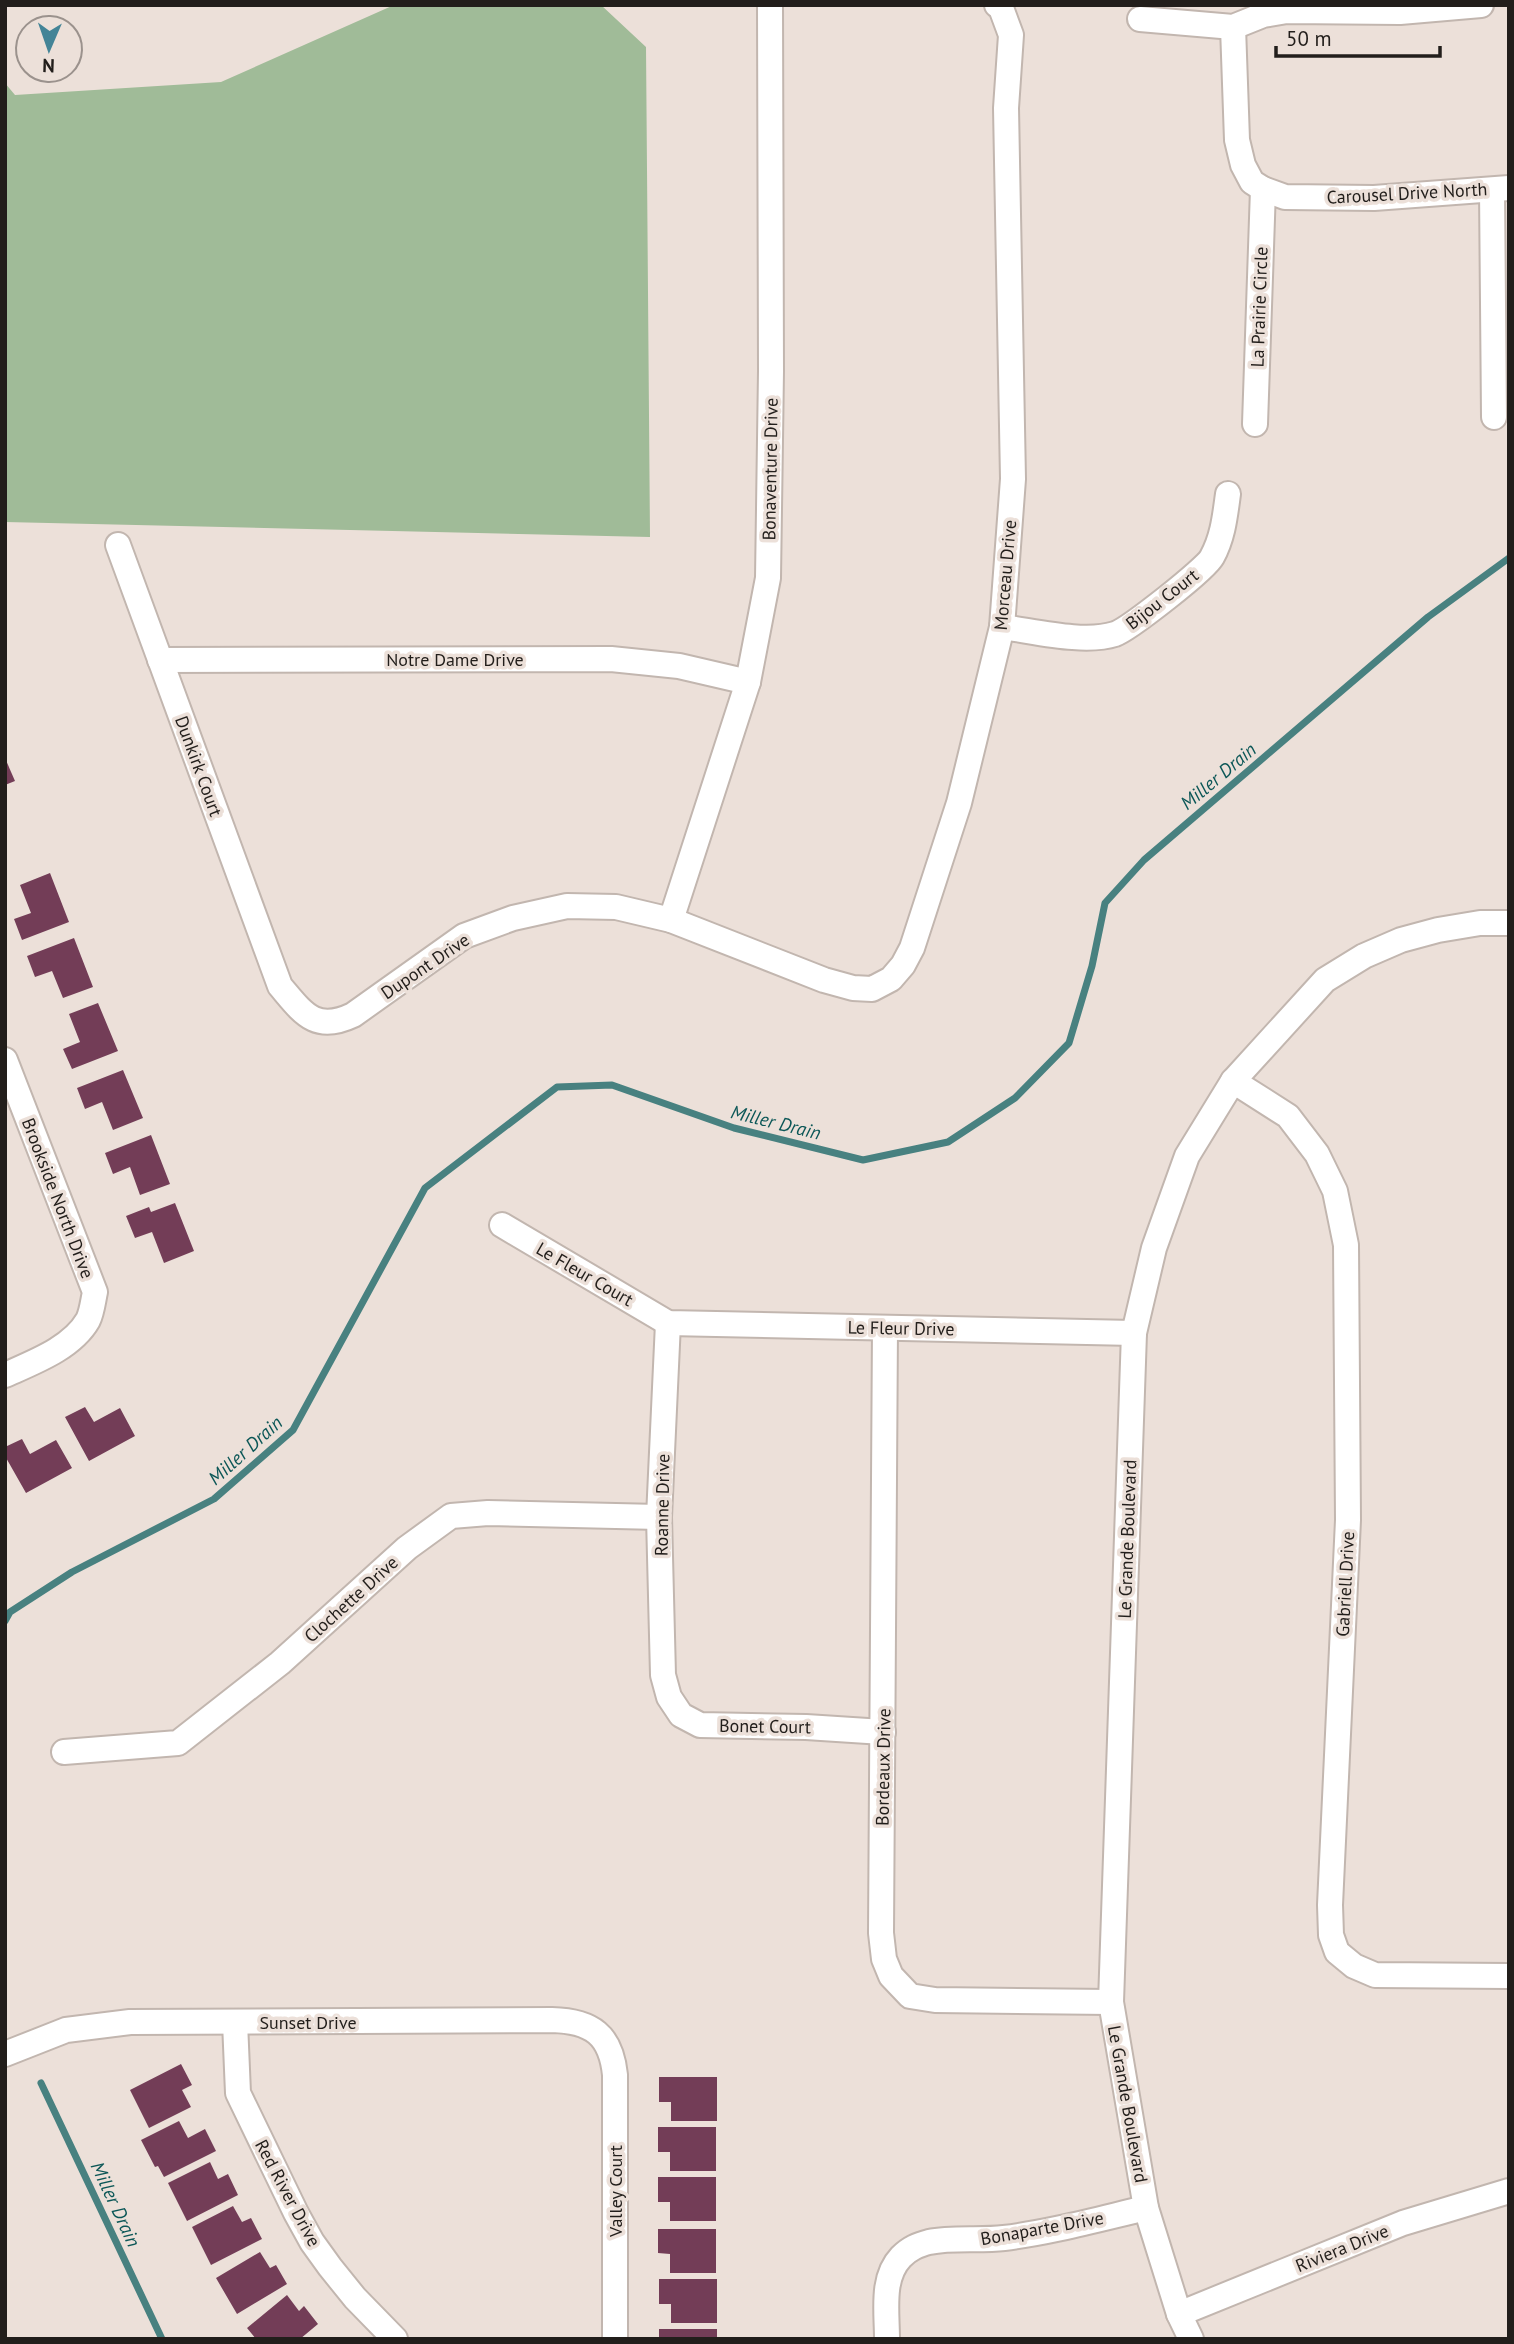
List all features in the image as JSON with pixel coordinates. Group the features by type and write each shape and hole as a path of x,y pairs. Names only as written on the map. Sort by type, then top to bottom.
{"street":[{"name":"Bonaventure Drive","path":"671,920 748,682 768,578 771,370 770,5"},
{"name":"Morceau Drive","path":"671,920 824,980 853,988 872,989 891,979 912,948 959,803 1002,627 1013,480 1006,108 1011,35 1001,8 997,5"},
{"path":"1140,19 1233,27 1263,15 1287,11 1400,12 1481,5"},
{"path":"1233,27 1237,140 1243,165 1252,182 1263,189"},
{"name":"Carousel Drive North","path":"1263,189 1285,197 1374,198 1500,189"},
{"name":"La Prairie Circle","path":"1255,425 1263,189"},
{"path":"1494,417 1500,189"},
{"name":"Bijou Court","path":"1002,627 1090,637 1116,634 1211,560 1222,533 1228,494"},
{"name":"Dunkirk Court","path":"118,545 280,986"},
{"name":"Notre Dame Drive","path":"160,660 611,659 679,666 748,682"},
{"name":"Dupont Drive","path":"280,986 303,1013 319,1022 338,1023 353,1016 464,936 513,918 567,906 616,907 671,920"},
{"name":"Le Grande Boulevard","path":"1191,2339 1179,2314 1146,2208 1111,2002 1134,1333 1154,1248 1187,1156 1233,1081 1325,980 1364,956 1401,940 1480,923 1509,923"},
{"name":"Brookside North Drive","path":"5,1060 95,1292 89,1319 69,1341 5,1376"},
{"name":"Gabriell Drive","path":"1233,1081 1288,1116 1317,1154 1335,1191 1346,1245 1349,1520 1330,1905 1331,1935 1337,1952 1354,1966 1375,1975 1509,1976"},
{"name":"Le Fleur Court","path":"502,1225 668,1323"},
{"name":"Le Fleur Drive","path":"668,1323 1134,1333"},
{"name":"Roanne Drive","path":"666,1687 663,1675 659,1517 668,1323"},
{"name":"Bordeaux Drive","path":"885,1328 881,1933 884,1959 891,1976 910,1996 936,2000 1111,2002"},
{"name":"Clochette Drive","path":"64,1752 178,1742 280,1663 407,1548 451,1516 488,1513 659,1517"},
{"name":"Bonet Court","path":"666,1687 681,1715 700,1725 883,1732"},
{"name":"Sunset Drive","path":"5,2054 66,2030 130,2022 569,2021 600,2034 607,2044"},
{"name":"Red River Drive","path":"235,2022 238,2093 296,2213 330,2267 355,2298 395,2339"},
{"name":"Valley Court","path":"607,2044 613,2058 615,2075 615,2339"},
{"name":"Riviera Drive","path":"1179,2314 1403,2223 1509,2191"},
{"name":"Bonaparte Drive","path":"887,2339 886,2292 891,2272 900,2258 913,2247 932,2241 1003,2238 1052,2230 1146,2208"}],"green space":[{"path":"394,5 601,5 646,47 650,537 5,522 5,83 15,95 221,82"}],"building":[{"path":"5,758 15,781 5,785"},
{"path":"50,873 69,922 22,940 14,919 31,913 20,885"},
{"path":"74,938 93,987 63,998 52,971 35,977 27,956"},
{"path":"98,1003 118,1051 72,1069 63,1049 80,1042 69,1014"},
{"path":"123,1070 143,1118 113,1130 102,1102 85,1109 77,1088"},
{"path":"151,1135 170,1184 140,1195 130,1167 113,1174 105,1153"},
{"path":"175,1203 194,1251 164,1263 152,1232 135,1238 126,1216 149,1207 151,1212"},
{"path":"85,1407 94,1422 120,1408 135,1436 89,1461 65,1417"},
{"path":"22,1439 30,1454 56,1440 72,1468 26,1493 5,1456 5,1447"},
{"path":"181,2064 192,2085 182,2090 191,2107 149,2128 130,2090"},
{"path":"659,2077 717,2077 717,2121 671,2121 671,2102 659,2102"},
{"path":"179,2121 188,2138 205,2129 216,2151 164,2177 158,2166 155,2167 141,2140"},
{"path":"658,2127 716,2127 716,2171 670,2171 670,2152 658,2152"},
{"path":"210,2162 218,2179 228,2174 238,2195 187,2221 168,2183"},
{"path":"658,2177 716,2177 716,2221 670,2221 670,2202 658,2202"},
{"path":"233,2206 242,2222 251,2218 262,2239 211,2265 192,2227"},
{"path":"658,2229 716,2229 716,2273 670,2273 670,2254 658,2253"},
{"path":"260,2252 270,2268 276,2265 287,2284 237,2314 216,2278"},
{"path":"659,2279 717,2279 717,2323 671,2323 671,2304 659,2304"},
{"path":"287,2295 299,2311 304,2306 318,2324 300,2339 256,2339 247,2328"},
{"path":"659,2329 717,2329 717,2339 659,2339"}],"waterway":[{"name":"Miller Drain","path":"5,1621 10,1612 72,1572 214,1499 293,1430 425,1188 557,1087 612,1085 734,1128 863,1160 948,1142 1015,1098 1069,1043 1092,966 1105,903 1144,860 1428,617 1509,558"},
{"name":"Miller Drain","path":"41,2083 162,2339"}]}
